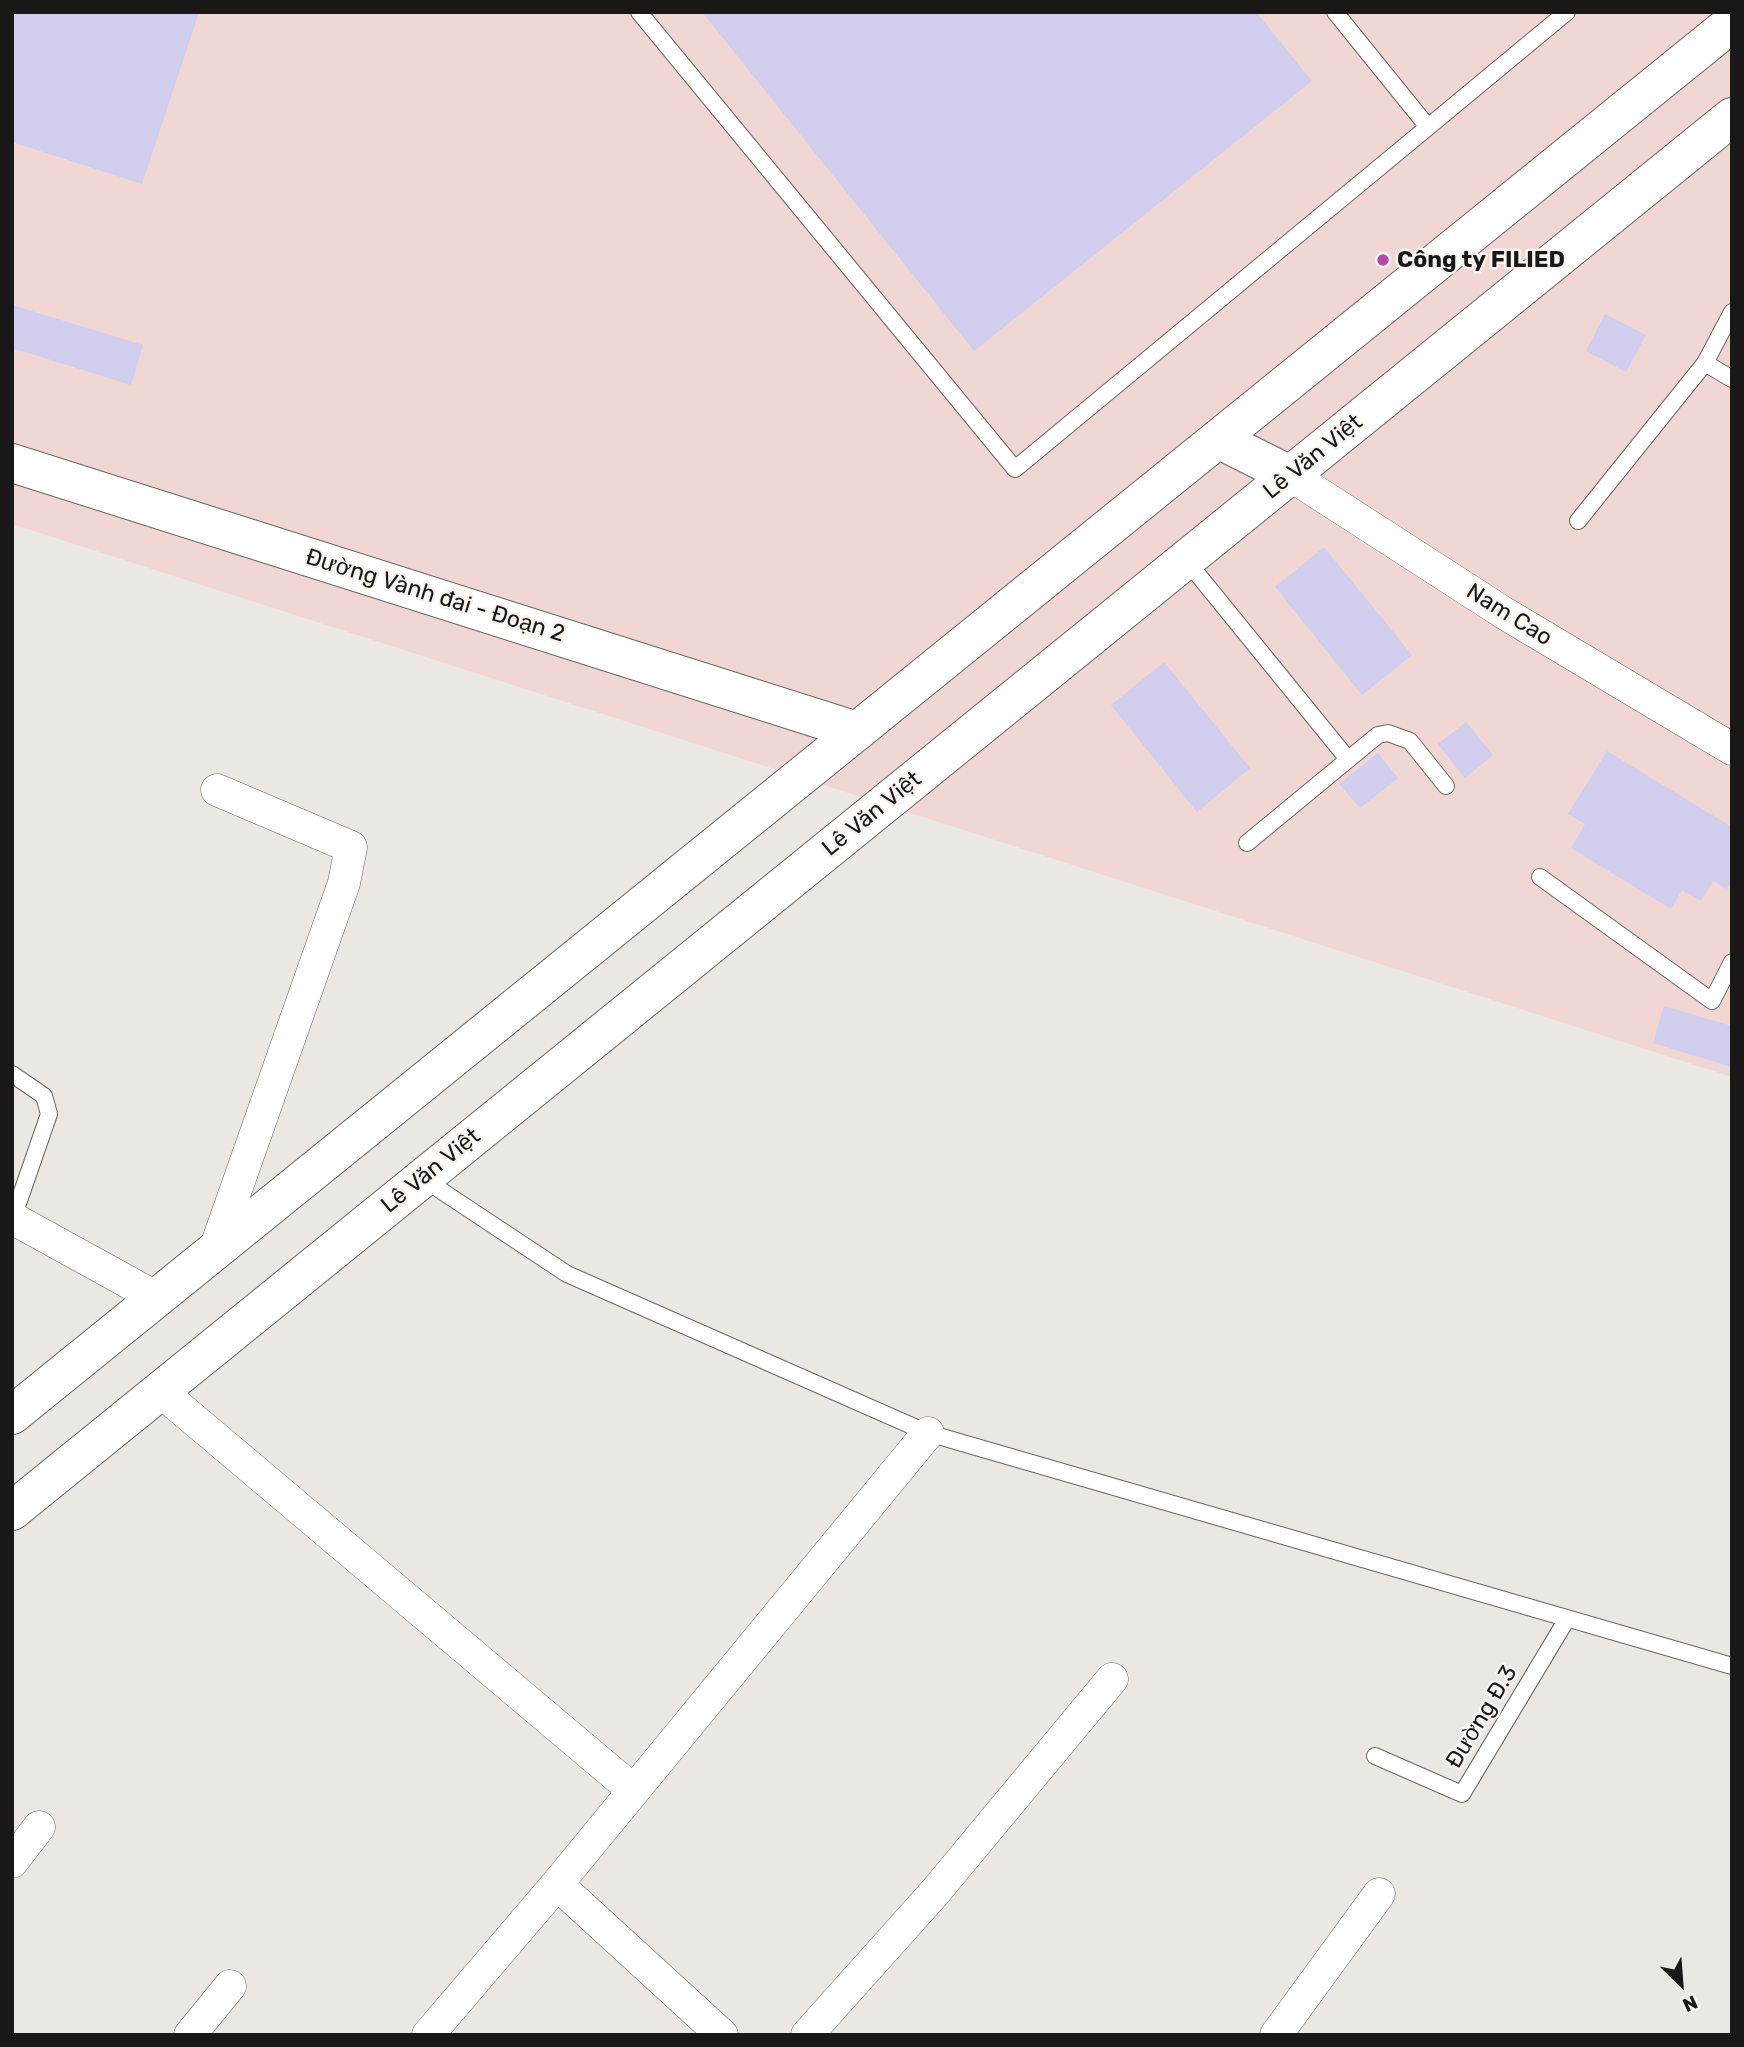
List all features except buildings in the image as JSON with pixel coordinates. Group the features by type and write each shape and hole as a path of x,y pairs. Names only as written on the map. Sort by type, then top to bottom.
{"main road":[{"path":"12,1415 1732,23"},
{"name":"Lê Văn Việt","path":"12,1511 1732,117"},
{"path":"1218,439 1290,475"},
{"name":"Đường Vành đai - Đoạn 2","path":"12,463 857,731"}],"street":[{"name":"Nam Cao","path":"1290,475 1504,613 1732,749"},
{"path":"214,1252 344,883 351,847 217,790"},
{"path":"13,1218 157,1298"},
{"path":"160,1391 633,1790"},
{"path":"428,2035 557,1884 928,1433"},
{"path":"807,2035 936,1891 1112,1679"},
{"path":"12,1862 39,1827"},
{"path":"557,1884 722,2035"},
{"path":"1276,2035 1379,1894"},
{"path":"190,2035 230,1986"}],"lane":[{"path":"639,12 1015,469 1567,12"},
{"path":"1335,12 1428,127"},
{"path":"1578,521 1705,363 1732,312"},
{"path":"1705,363 1732,379"},
{"path":"1186,560 1347,758"},
{"path":"1247,842 1378,735 1399,736 1409,741 1446,786"},
{"path":"1540,877 1712,1002 1732,962"},
{"path":"12,1074 44,1096 49,1114 13,1218"},
{"path":"422,1178 567,1273 928,1433 1732,1666"},
{"name":"Đường Đ.3","path":"1375,1756 1462,1794 1567,1619"}],"shaded area":[{"path":"12,12 1732,12 1732,1077 12,524"}],"place":[{"name":"Công ty FILIED","path":"1383,260"}]}
